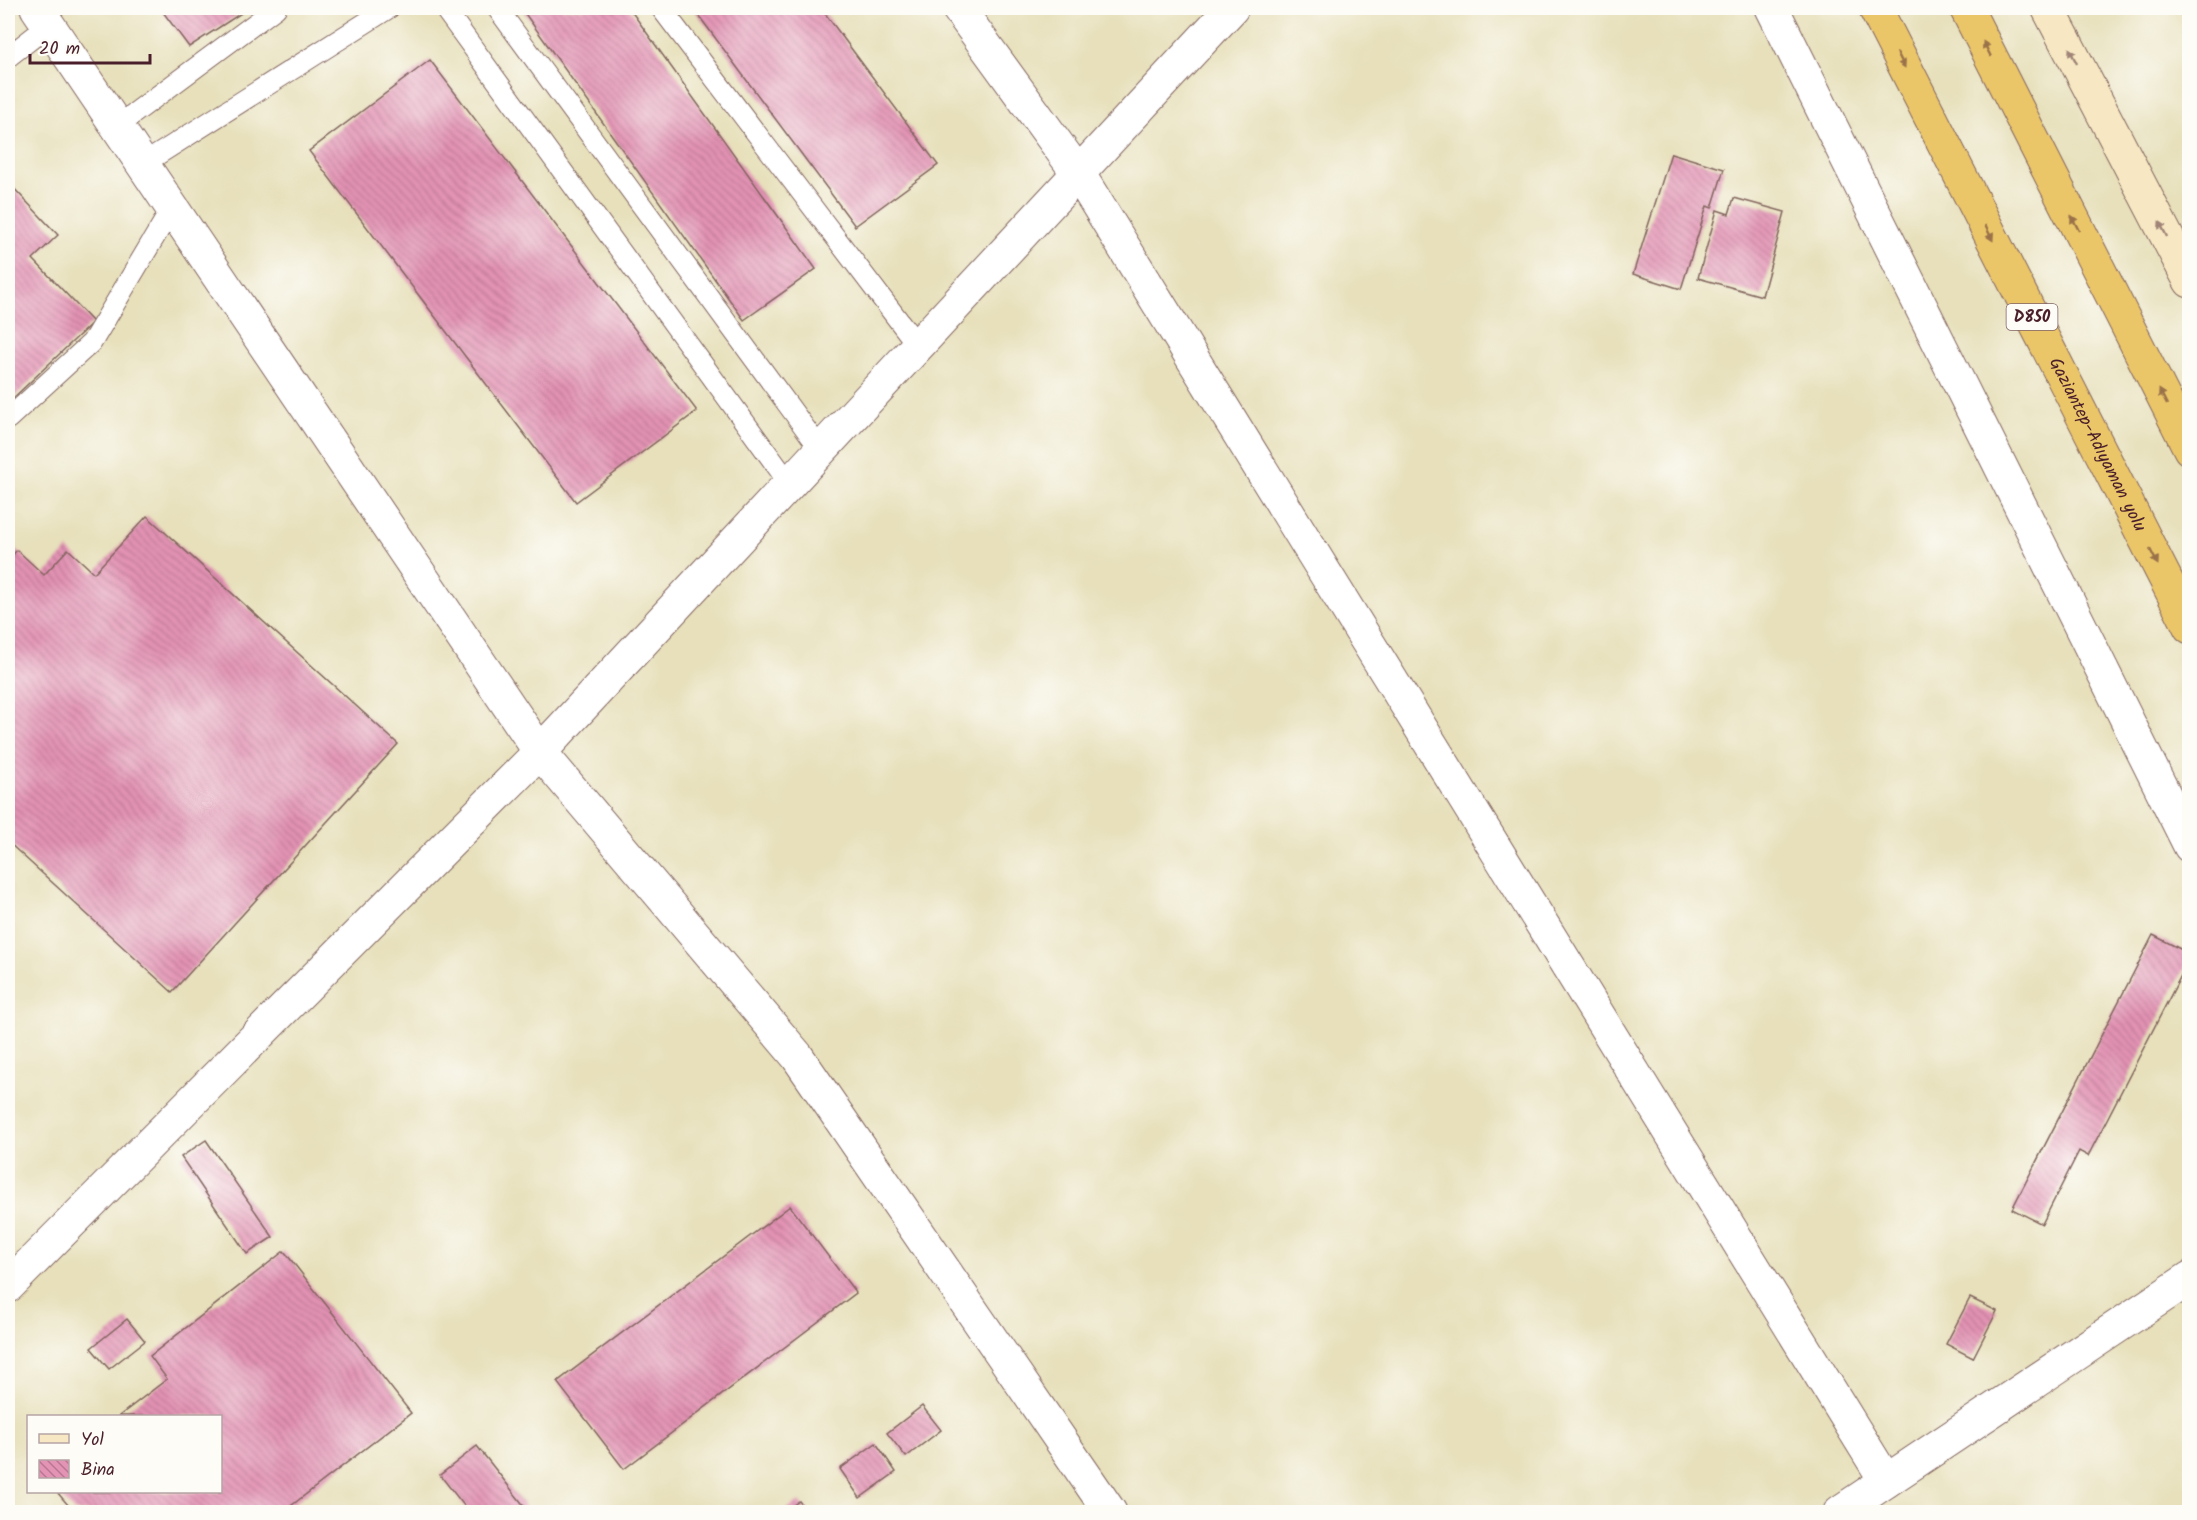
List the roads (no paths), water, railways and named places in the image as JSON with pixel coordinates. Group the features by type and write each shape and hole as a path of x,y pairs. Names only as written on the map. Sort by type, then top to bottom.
{"highway":[{"name":"Gaziantep-Adıyaman yolu","path":"1875,8 2190,627"},
{"path":"1966,8 2190,449"}],"street":[{"path":"958,8 1078,172 1886,1481"},
{"path":"8,1286 540,752 1232,8"},
{"path":"1772,8 2190,846"},
{"path":"2048,8 2190,281"},
{"path":"43,16 540,752 797,1056 1110,1512"},
{"path":"1840,1512 2190,1278"}],"lane":[{"path":"117,126 276,8"},
{"path":"143,164 389,8"},
{"path":"444,8 789,483"},
{"path":"497,8 821,450"},
{"path":"661,8 918,346"},
{"path":"8,57 43,16"},
{"path":"8,419 92,342 172,208"}]}
